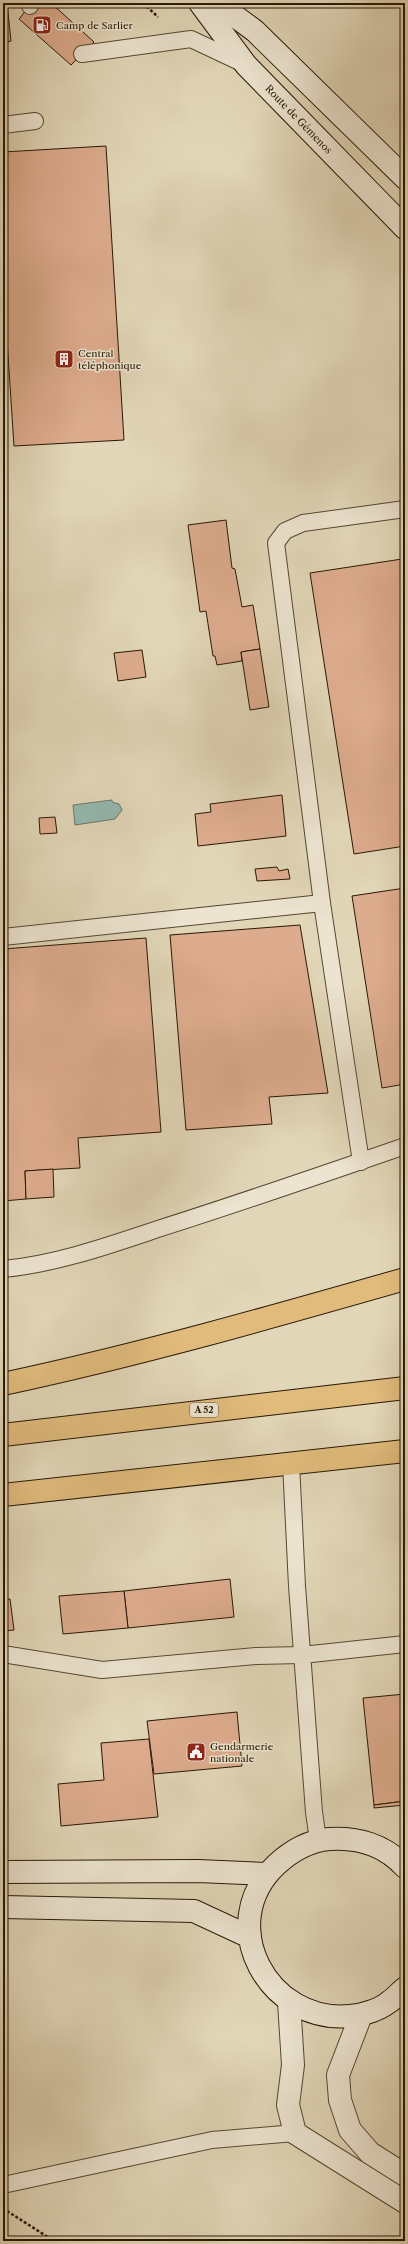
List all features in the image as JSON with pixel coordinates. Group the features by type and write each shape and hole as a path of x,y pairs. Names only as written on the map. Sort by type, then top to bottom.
{"highway":[{"path":"3,1384 100,1363 198,1338 405,1279"},
{"name":"A 52","path":"3,1435 272,1402 405,1388"},
{"path":"3,1495 405,1451"}],"main road":[{"name":"Route de Gémenos","path":"200,3 246,66 405,228"},
{"path":"217,3 255,31 405,178"},
{"path":"403,1862 374,1844 346,1838 318,1840 289,1853 267,1874 256,1894 252,1908 250,1937 256,1962 270,1984 289,2002 312,2013 336,2018 361,2015 389,2002 405,1988"},
{"path":"3,1872 198,1871 267,1874"},
{"path":"3,1907 194,1911 250,1937"},
{"path":"289,2002 293,2065 288,2105 295,2133 405,2202"},
{"path":"361,2015 338,2075 340,2100 350,2130 370,2153 405,2175"}],"lane":[{"path":"82,54 191,39 246,66"},
{"path":"3,125 35,121"},
{"path":"361,1162 322,903 276,543 286,530 303,523 405,509"},
{"path":"3,937 322,903"},
{"path":"3,1269 27,1267 112,1244 361,1162 405,1146"},
{"path":"290,1463 302,1655 314,1812 318,1840"},
{"path":"3,1654 102,1670 256,1656 302,1655 405,1644"},
{"path":"3,2185 212,2140 295,2133"}],"path":[{"path":"3,2212 7,2211 54,2241"}],"water":[{"path":"112,800 112,802 119,804 122,810 115,819 75,825 73,805"}],"building":[{"path":"3,3 7,3 11,41 3,43"},
{"path":"32,3 51,3 94,42 71,65 19,19"},
{"name":"Central téléphonique","path":"106,146 124,440 14,446 3,279 3,152"},
{"path":"226,520 232,568 235,569 242,607 253,605 260,649 241,652 242,661 217,665 215,656 213,656 206,611 200,612 188,525"},
{"path":"402,559 405,576 405,846 354,854 310,573"},
{"path":"260,649 269,707 250,710 241,652"},
{"path":"142,650 146,677 118,681 114,653"},
{"path":"282,795 286,836 198,846 195,814 211,812 210,804"},
{"path":"55,817 57,833 40,834 39,818"},
{"path":"277,867 279,871 288,869 290,879 257,881 255,869"},
{"path":"405,888 405,1084 382,1088 352,896"},
{"path":"300,925 328,1093 269,1097 272,1124 186,1130 170,935"},
{"path":"146,938 161,1132 78,1138 80,1168 25,1171 26,1199 3,1201 3,949"},
{"path":"53,1169 54,1197 26,1199 25,1171"},
{"path":"230,1579 234,1617 128,1628 124,1591"},
{"path":"124,1591 128,1628 63,1634 59,1596"},
{"path":"10,1599 14,1630 3,1631 3,1600"},
{"path":"405,1694 405,1801 374,1805 363,1698"},
{"name":"Gendarmerie nationale","path":"237,1712 242,1766 154,1774 147,1721"},
{"path":"149,1739 158,1817 61,1826 58,1784 104,1780 101,1743"},
{"path":"405,1801 405,1805 374,1808 374,1805"}],"place":[{"name":"Camp de Sarlier","path":"42,25"},
{"name":"Central téléphonique","path":"64,359"},
{"name":"Gendarmerie nationale","path":"196,1752"}]}
